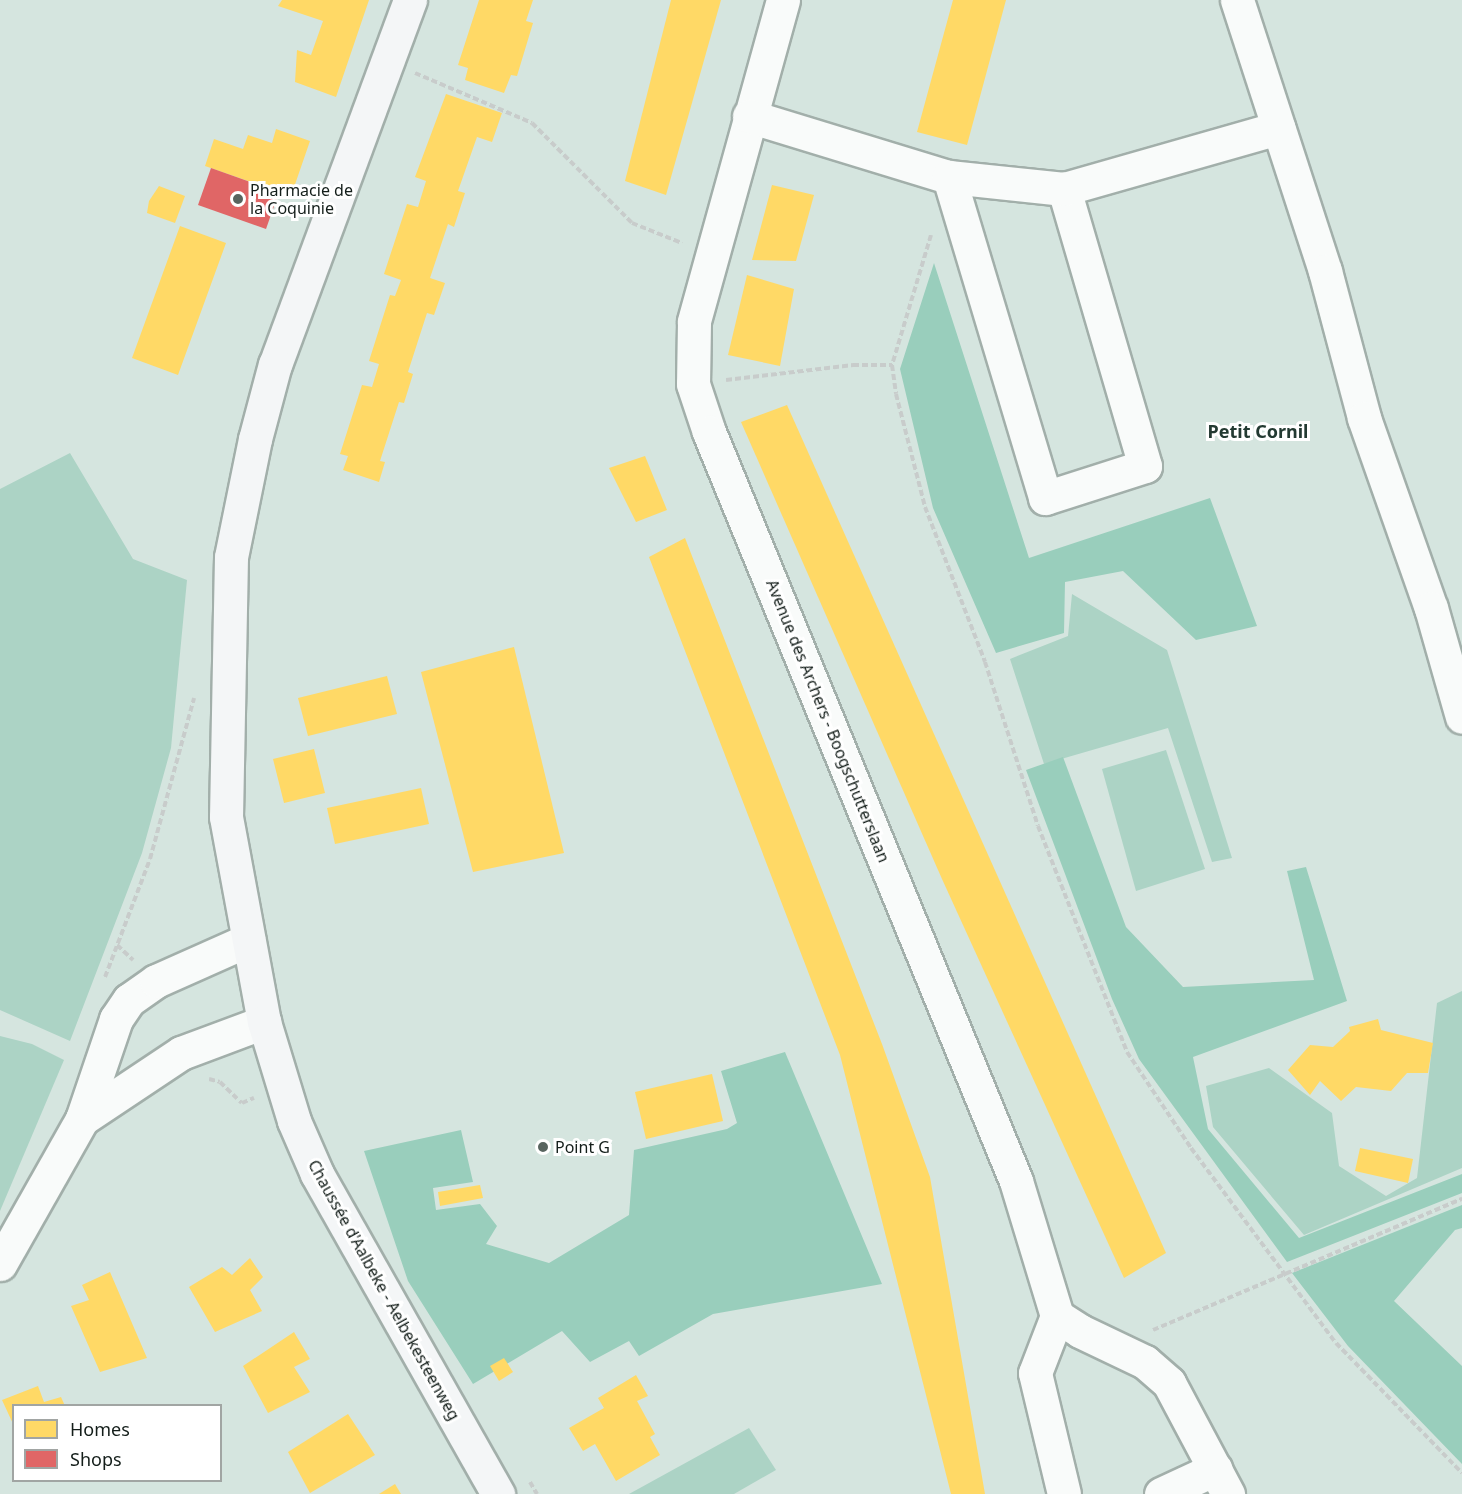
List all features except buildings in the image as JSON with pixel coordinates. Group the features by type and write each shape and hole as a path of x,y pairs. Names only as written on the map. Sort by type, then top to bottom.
{"main road":[{"name":"Chaussée d'Aalbeke - Aelbekesteenweg","path":"410,0 275,364 255,439 231,557 226,664 226,817 264,1022 294,1121 317,1174 498,1494"}],"street":[{"name":"Avenue des Archers - Boogschutterslaan","path":"783,0 693,322 693,384 709,432 1001,1140 1057,1316"},
{"path":"1237,0 1325,271 1364,418 1431,608 1462,717"},
{"path":"749,116 950,177 1064,189 1278,128"},
{"path":"950,177 1046,498 1145,466 1064,189"},
{"path":"0,1264 82,1119 116,1019 129,1000 156,981 248,940"},
{"path":"82,1119 181,1053 264,1022"},
{"path":"1064,1494 1035,1373 1057,1316 1145,1362 1169,1383 1221,1482 1161,1494"}],"path":[{"path":"386,60 532,123 632,223 710,255"},
{"path":"950,177 892,365 925,507 985,662 1038,826 1127,1052 1191,1148 1336,1343 1462,1473"},
{"path":"693,384 853,365 892,365"},
{"path":"101,987 150,859 197,687 226,664"},
{"path":"1114,1347 1285,1272 1462,1199"}],"green space":[{"path":"934,263 1029,558 1210,498 1257,626 1196,640 1123,571 1065,582 1064,633 996,653 933,508 900,369"},
{"path":"70,453 133,559 187,580 171,748 142,853 70,1041 0,1010 0,489"},
{"path":"1072,594 1167,650 1232,858 1212,862 1168,728 1044,764 1010,659 1068,636"},
{"path":"1166,750 1205,869 1136,891 1102,769"},
{"path":"1063,757 1126,927 1183,987 1314,980 1287,871 1306,867 1347,1001 1193,1057 1208,1129 1299,1238 1462,1174 1462,1193 1287,1262 1139,1059 1112,999 1026,770"},
{"path":"1462,991 1462,1168 1304,1235 1213,1127 1206,1086 1269,1068 1332,1113 1339,1166 1386,1196 1417,1178 1437,1003"},
{"path":"0,1036 32,1044 64,1060 0,1211"},
{"path":"785,1052 882,1284 713,1314 639,1356 629,1341 590,1362 562,1331 473,1384 408,1281 364,1151 461,1130 473,1182 433,1188 436,1210 480,1204 497,1226 486,1244 549,1263 629,1215 634,1150 727,1129 737,1123 721,1071"},
{"path":"1462,1205 1462,1228 1455,1230 1394,1301 1462,1366 1462,1464 1348,1346 1292,1273"},
{"path":"749,1428 776,1470 734,1494 629,1494"}],"place":[{"name":"Pharmacie de la Coquinie","path":"238,199"},
{"name":"Point G","path":"543,1147"}],"district":[{"name":"Petit Cornil","path":"1258,431"}]}
